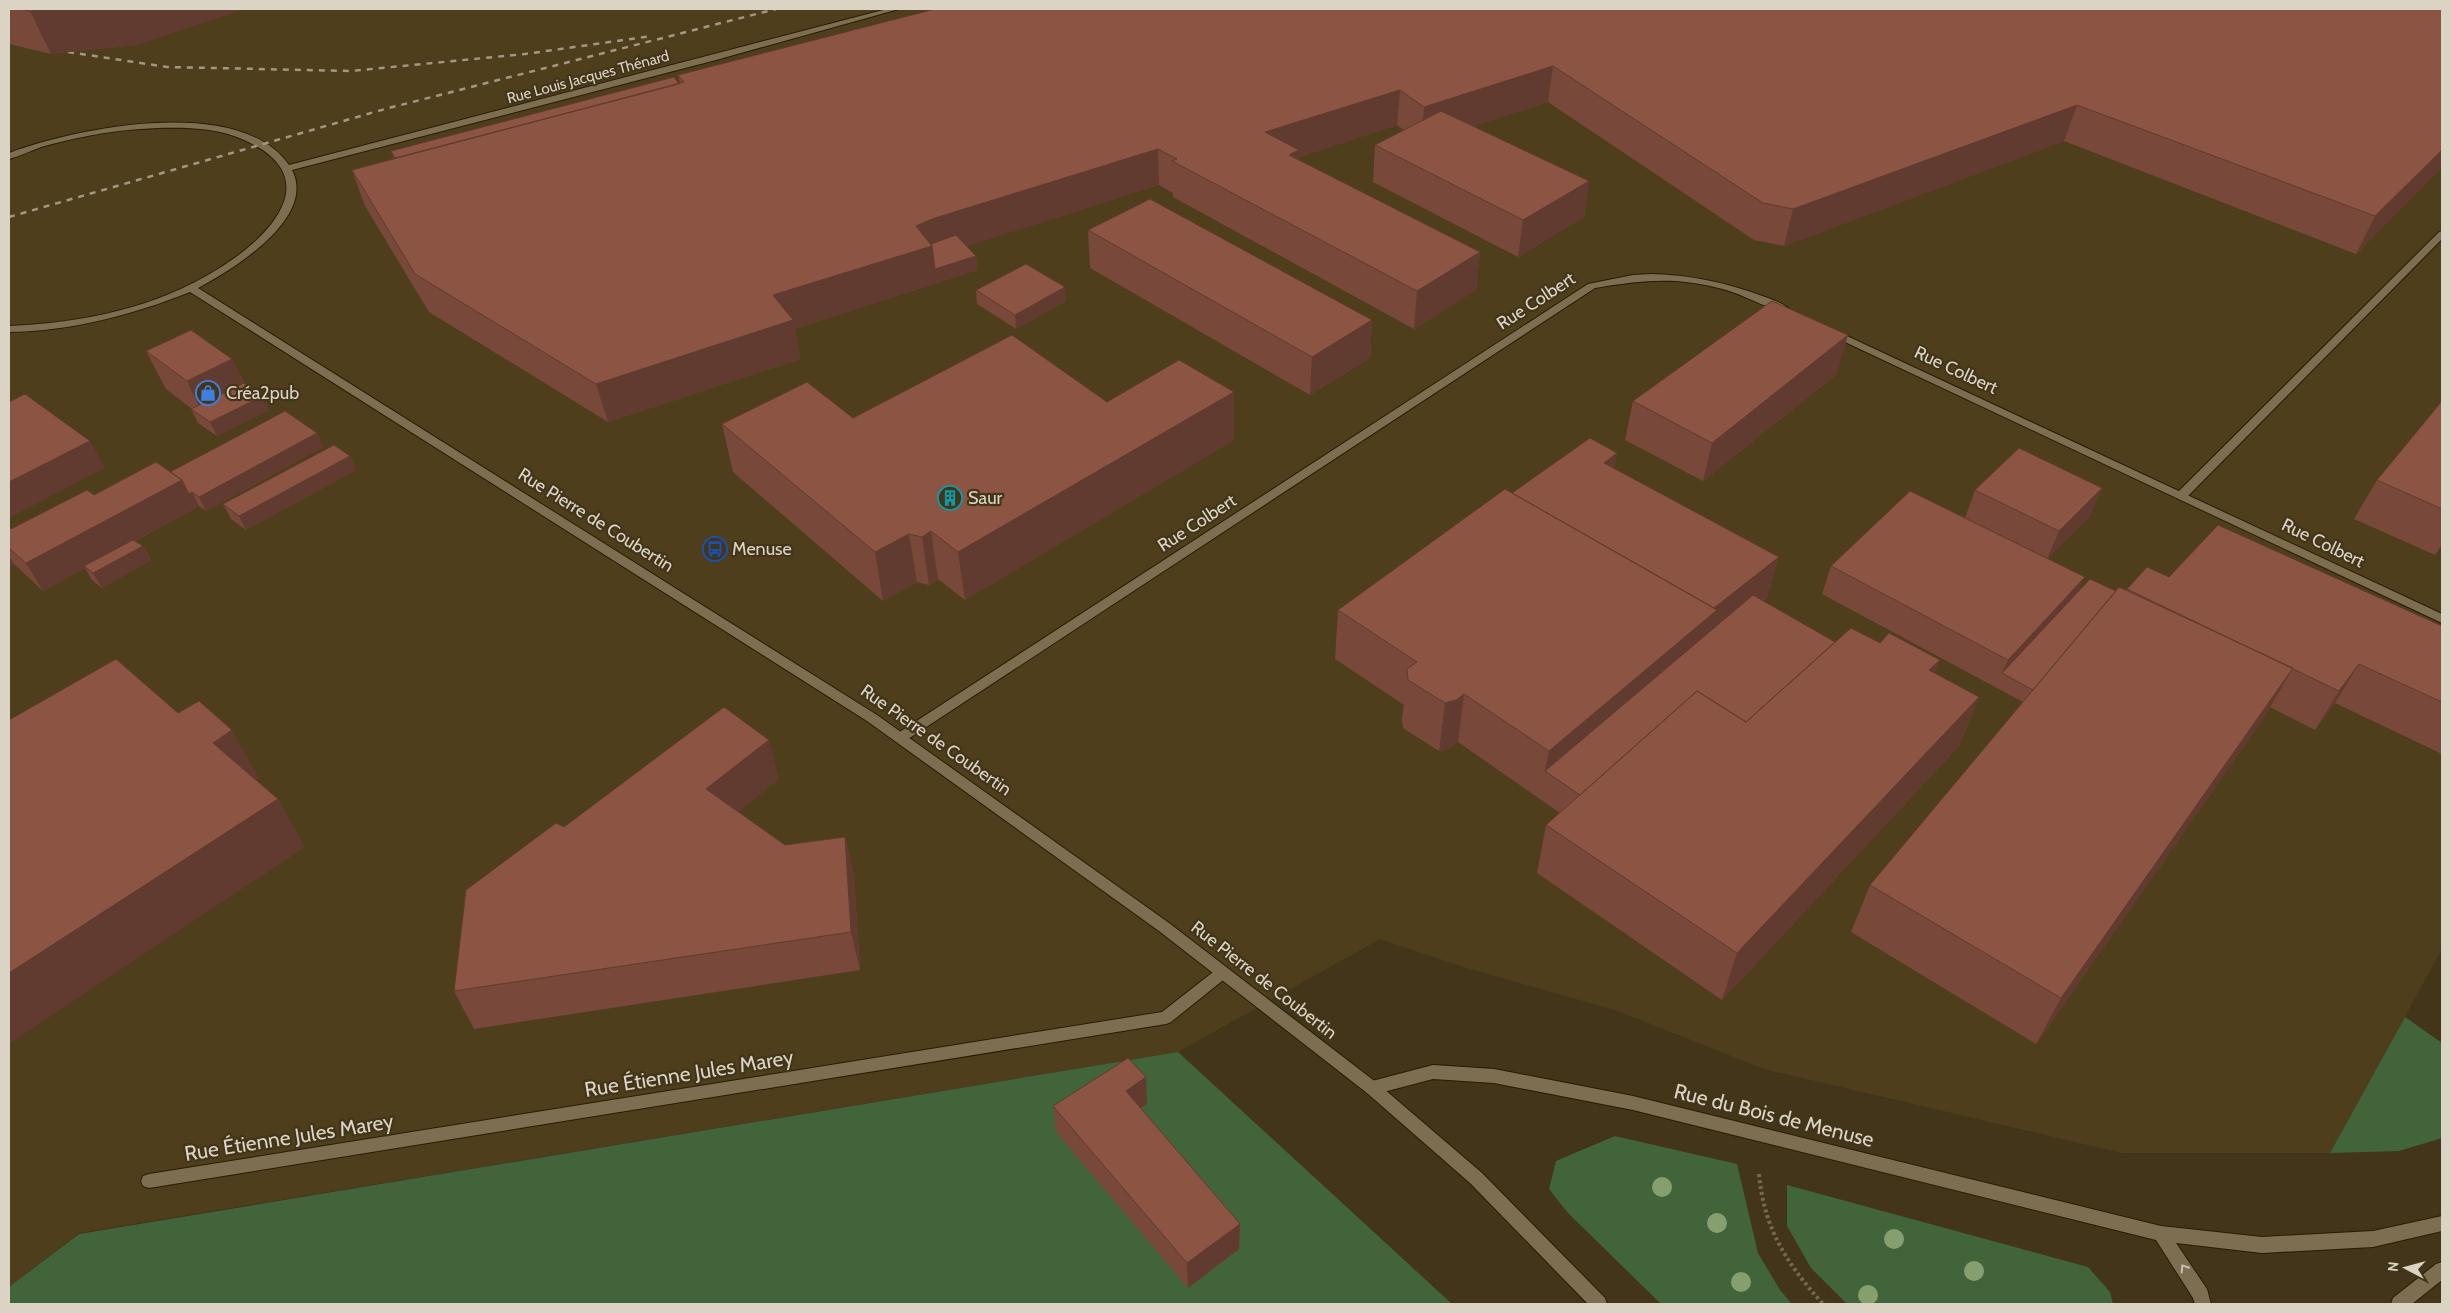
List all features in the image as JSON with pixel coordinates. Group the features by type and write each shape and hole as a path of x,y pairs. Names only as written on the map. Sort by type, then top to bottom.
{"main road":[{"name":"Rue Louis Jacques Thénard","path":"288,168 685,66 895,9"},
{"path":"9,329 30,330 92,321 144,307 191,288 232,265 264,240 284,214 292,190 288,168 278,155 262,144 226,131 180,125 126,128 70,138 10,154"},
{"path":"2182,495 2442,234"},
{"name":"Rue Colbert","path":"900,738 1592,286 1634,278 1683,278 1725,286 1757,297 1793,314"},
{"name":"Rue Pierre de Coubertin","path":"191,288 900,738 1164,927 1372,1088 1476,1178 1599,1304"},
{"name":"Rue Colbert","path":"1820,326 2442,619"},
{"name":"Rue Étienne Jules Marey","path":"149,1181 1166,1018 1222,973"},
{"name":"Rue du Bois de Menuse","path":"1372,1088 1433,1072 1494,1076 1633,1103 2161,1234 2262,1245 2373,1239 2442,1224"},
{"path":"2161,1234 2201,1295 2203,1304"},
{"path":"2399,1304 2442,1270"}],"path":[{"path":"1758,1135 1759,1195 1769,1228 1794,1272 1823,1304"}],"shaded area":[{"path":"9,9 2442,9 2442,949 2330,1153 2122,1153 1764,1069 1618,1011 1467,968 1380,939 1178,1052 79,1233 9,1287"}],"green space":[{"path":"2405,1017 2442,1043 2442,1138 2399,1151 2330,1153"},
{"path":"1178,1052 1452,1304 9,1304 9,1287 79,1234"},
{"path":"1615,1136 1737,1164 1758,1253 1780,1290 1792,1304 1661,1304 1568,1213 1549,1189 1556,1161"},
{"path":"1787,1185 2088,1267 2110,1292 2113,1304 1847,1304 1811,1268 1787,1226"}],"building":[{"path":"20,9 53,9 30,11"},
{"path":"935,9 2442,9 2442,150 2375,216 2077,105 1793,209 1763,203 1553,66 1424,107 1400,90 1265,132 1299,150 1289,155 1480,252 1417,291 1172,161 1177,159 1158,149 932,219 916,226 932,246 773,295 793,320 596,384 415,274 352,170 684,82 678,75"},
{"path":"674,77 679,84 395,158 391,151"},
{"path":"1441,111 1589,181 1523,220 1375,145"},
{"path":"1150,199 1372,320 1312,357 1088,230"},
{"path":"956,235 976,256 935,269 931,244"},
{"path":"1026,264 1065,287 1015,315 976,290"},
{"path":"1772,301 1848,335 1712,443 1633,401"},
{"path":"191,330 232,359 187,381 146,351"},
{"path":"1012,335 1107,402 1179,360 1234,392 958,552 931,531 922,537 909,534 875,552 722,424 807,382 853,418"},
{"path":"244,383 263,396 210,422 191,409"},
{"path":"25,394 90,441 9,482 9,402"},
{"path":"2442,401 2442,509 2377,480"},
{"path":"285,411 317,433 199,497 192,492 189,494 182,480 170,472 225,443"},
{"path":"1590,438 1617,453 1604,463 1779,557 1714,608 1512,493"},
{"path":"334,445 350,456 239,516 223,504"},
{"path":"2019,448 2102,488 2059,531 1975,490"},
{"path":"156,462 182,480 26,563 9,548 9,527 11,529 87,490 94,495"},
{"path":"1505,489 1717,610 1549,751 1464,694 1456,700 1445,703 1408,680 1407,669 1417,662 1338,610"},
{"path":"1910,491 2085,577 2008,660 1831,566"},
{"path":"2218,525 2442,626 2442,702 2359,664 2339,691 2127,589 2147,567 2169,577"},
{"path":"133,540 143,546 93,573 84,566"},
{"path":"2090,579 2116,591 2033,690 2002,673"},
{"path":"2119,587 2293,668 2061,998 1870,885"},
{"path":"1753,595 1835,642 1746,722 1697,691 1580,795 1545,771"},
{"path":"1851,628 1880,643 1889,633 1940,660 1929,670 1979,697 1737,953 1546,825 1697,691 1746,722"},
{"path":"116,659 178,713 199,701 232,730 213,743 278,799 9,973 9,720"},
{"path":"724,707 769,740 706,789 785,845 845,837 851,932 454,991 466,890 556,823 564,827"},
{"path":"1128,1058 1146,1077 1126,1091 1240,1224 1187,1263 1053,1106"}],"railway":[{"path":"9,217 385,109 776,9"},
{"path":"68,52 167,67 351,71 525,54 652,36"}],"place":[{"name":"Créa2pub","path":"208,393"},
{"name":"Saur","path":"950,498"},
{"name":"Menuse","path":"715,549"}]}
